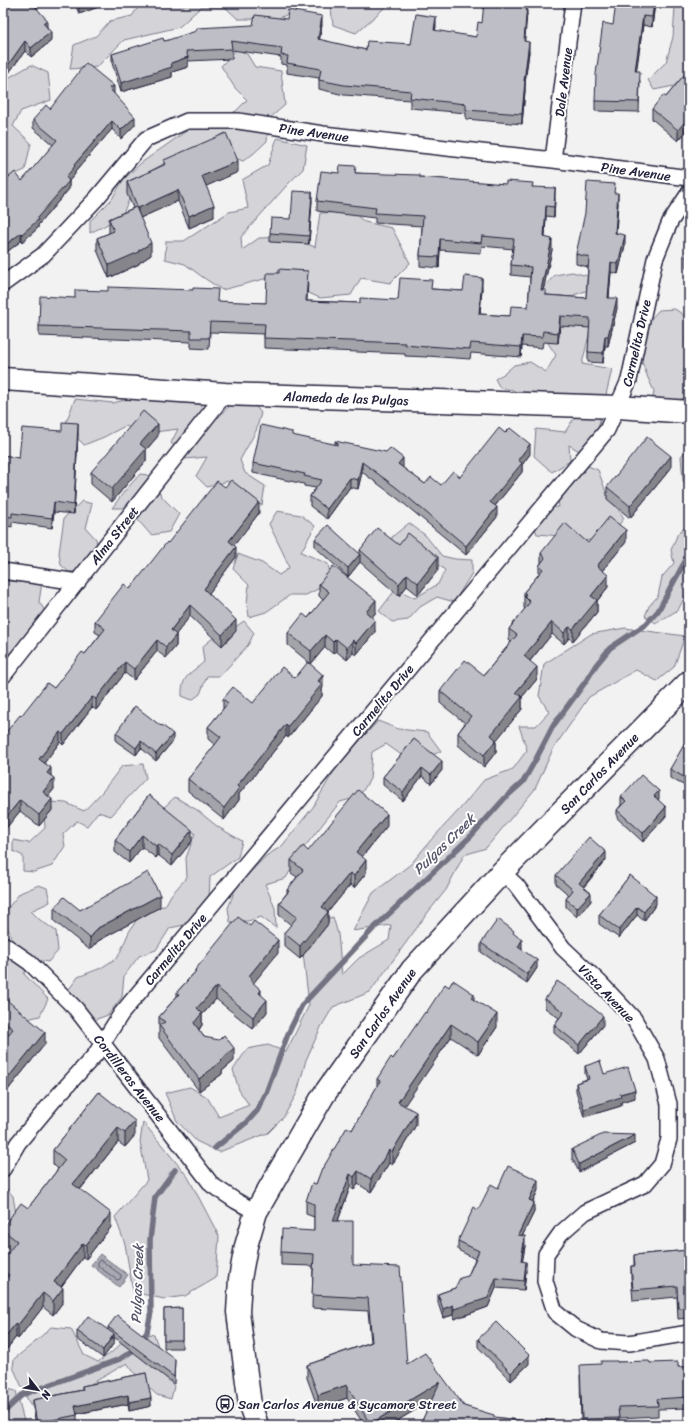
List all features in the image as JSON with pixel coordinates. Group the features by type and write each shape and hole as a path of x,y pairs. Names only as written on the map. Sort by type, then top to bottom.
{"main road":[{"name":"Alameda de las Pulgas","path":"3,379 225,394 618,407 689,412"},
{"name":"San Carlos Avenue","path":"257,1425 250,1405 238,1312 240,1279 246,1246 256,1212 323,1096 412,970 502,872 689,682"}],"street":[{"name":"Dale Avenue","path":"552,160 572,3"},
{"name":"Pine Avenue","path":"3,284 43,255 96,199 146,139 187,121 238,120 323,134 552,160 689,178"},
{"name":"Carmelita Drive","path":"3,1169 18,1143 53,1101 96,1055 121,1014 607,430 629,380 655,259 670,222 689,193"},
{"name":"Alma Street","path":"3,676 225,394"},
{"path":"3,571 78,582"},
{"name":"Vista Avenue","path":"502,872 516,885 563,948 599,982 634,1019 657,1059 669,1104 669,1139 662,1164 645,1184 585,1212 561,1233 546,1254 545,1282 555,1312 576,1329 601,1342 629,1343 689,1333"},
{"name":"Cordilleras Avenue","path":"3,944 29,962 76,1009 212,1185 256,1212"}],"shaded area":[{"path":"141,3 298,3 295,11 277,19 238,19 225,7 201,7 179,27 124,40 97,67 70,69 74,45 96,36 110,21 132,16"},
{"path":"336,3 390,3 356,33 333,25 331,9"},
{"path":"677,3 689,3 689,73 674,86 654,90 648,80 666,62 673,37 675,6"},
{"path":"237,49 247,54 255,67 281,71 285,105 270,118 267,141 243,161 222,153 177,156 151,171 136,184 123,213 106,225 90,233 90,221 112,199 123,180 141,163 189,129 207,125 236,111 247,100 235,88 221,66"},
{"path":"31,65 48,73 51,100 21,111 13,126 31,143 25,170 3,178 3,81"},
{"path":"277,138 307,145 303,169 241,237 242,250 259,238 289,237 315,247 320,213 352,212 365,222 392,228 410,263 390,283 361,278 351,295 320,298 295,287 268,278 222,290 185,264 165,259 166,241 184,241 229,212 248,208 242,180 268,165"},
{"path":"572,272 592,277 591,289 574,295 595,310 582,364 612,369 598,429 581,452 569,445 570,461 552,472 534,456 536,429 565,432 576,415 524,401 513,390 500,388 495,379 514,365 530,362 546,372 556,355 542,334 551,300 542,289 555,275"},
{"path":"675,309 689,319 685,336 687,356 683,376 689,376 689,399 684,398 663,405 652,403 654,391 642,362 642,337 647,323 659,310"},
{"path":"180,397 198,404 218,418 235,400 254,404 261,413 256,431 240,460 245,473 265,486 262,505 235,501 228,481 207,487 196,476 207,457 185,459 171,443 178,429 147,433 125,426 84,445 65,425 75,399 113,403 132,398"},
{"path":"689,448 689,488 683,481 681,456"},
{"path":"588,466 598,470 606,492 624,518 610,537 583,541 561,536 537,534 531,518 539,508 559,507 556,487 565,474"},
{"path":"140,474 148,475 163,498 179,514 169,532 151,535 138,520 133,504 128,508 112,508"},
{"path":"82,501 92,504 86,528 96,539 100,558 93,570 69,572 61,565 59,553 64,518"},
{"path":"277,511 301,515 315,526 301,552 328,564 330,574 318,589 306,595 290,595 266,612 249,617 247,602 249,585 233,569 238,554 262,563 279,575 289,568 269,524"},
{"path":"409,523 425,535 442,556 455,559 472,560 472,573 454,602 437,597 420,607 408,620 392,622 379,611 396,589 415,598 438,584 445,570 424,554 391,546 392,537"},
{"path":"689,524 689,589 678,610 656,623 645,616 649,606 658,596 662,577 674,563 671,550 678,533"},
{"path":"4,581 42,582 39,602 48,615 32,633 5,657 3,656"},
{"path":"244,621 254,633 248,645 220,676 207,676 200,694 192,700 182,696 182,689 185,679 191,672 204,662 202,647 214,637 228,632"},
{"path":"625,628 685,636 674,667 657,681 636,670 589,697 553,749 535,789 486,848 464,855 446,890 370,992 333,1007 321,1027 306,1060 297,1093 283,1118 268,1133 219,1152 196,1141 177,1121 165,1093 190,1087 207,1097 219,1117 249,1105 239,1090 233,1070 247,1049 268,1045 286,1052 309,1005 302,944 318,921 333,917 338,934 342,975 359,958 389,940 391,925 353,931 373,893 411,864 484,780 513,769 527,750 519,726 536,726 549,712 539,696 544,664 591,634"},
{"path":"378,721 398,729 427,732 441,751 414,764 386,744 372,752 370,779 359,797 340,802 303,849 286,878 265,884 275,908 276,928 261,917 248,921 230,922 228,908 236,887 266,856 282,846 313,807 338,764"},
{"path":"143,764 146,778 111,816 98,812 87,826 77,821 63,834 65,846 52,866 34,872 23,871 23,856 13,851 13,840 29,843 45,828 44,813 50,802 66,803 84,811 102,792 122,766"},
{"path":"175,797 197,810 218,827 242,841 238,857 210,877 208,920 170,928 156,950 139,956 124,976 122,997 108,1015 94,1020 77,1005 67,992 78,977 101,968 118,957 129,932 144,908 165,906 171,895 187,877 186,858 195,833 160,811"},
{"path":"39,885 47,888 50,902 31,911 40,920 56,931 58,951 48,962 32,959 24,974 48,999 40,1016 27,1019 3,1016 3,959 11,935 3,919 7,909 20,893"},
{"path":"143,1122 188,1177 219,1236 216,1278 185,1296 164,1299 133,1292 125,1244 115,1217 147,1180 140,1142"},
{"path":"3,1185 13,1196 17,1220 3,1245"},
{"path":"51,1327 71,1329 84,1355 98,1362 111,1353 125,1340 143,1333 154,1335 159,1349 153,1363 174,1386 171,1399 157,1395 139,1379 127,1363 91,1384 93,1404 40,1413 30,1405 13,1367 14,1359"},
{"path":"3,1388 16,1391 25,1425 3,1425"}],"water":[{"path":"100,1254 128,1275 119,1287 91,1265"}],"building":[{"path":"3,3 32,3 47,20 43,23 51,32 31,48 25,41 8,65 3,61"},
{"path":"484,3 527,4 524,41 529,42 524,81 522,114 466,110 466,104 410,98 411,91 344,85 319,80 321,69 287,63 288,56 281,55 282,48 231,41 232,49 186,51 188,57 171,63 172,67 121,83 112,54 163,38 165,41 196,31 197,28 253,25 255,15 287,19 288,10 322,16 318,39 366,50 367,41 411,44 416,14 436,17 434,30 476,37 478,22 482,23"},
{"path":"616,3 654,3 652,17 643,16 635,71 640,71 639,102 595,101 596,74 603,23 613,25"},
{"path":"86,63 114,86 109,88 135,117 121,130 112,121 74,165 75,166 66,177 69,181 37,218 38,220 22,234 21,233 3,247 3,203 5,202 3,199 3,182 15,172 22,181 57,140 33,120 46,105 50,109"},
{"path":"689,69 689,117 678,130 652,109 663,95 666,97"},
{"path":"226,133 238,161 202,176 214,205 189,216 178,190 138,208 127,182 166,164 164,160"},
{"path":"340,165 356,166 355,173 419,175 419,177 506,184 506,181 533,183 532,187 555,188 554,207 546,206 544,237 552,239 541,290 546,290 546,295 586,298 589,257 576,254 585,213 587,182 615,184 614,193 618,193 615,233 625,235 618,264 611,262 608,298 617,298 608,336 605,336 603,353 588,352 590,318 560,316 558,333 543,331 542,337 522,336 521,347 471,343 470,349 405,345 406,343 264,338 265,324 210,322 209,338 191,338 191,331 39,326 40,296 75,298 75,290 108,291 108,287 193,290 193,288 218,289 217,301 266,303 267,273 279,273 279,269 308,271 306,301 360,303 360,298 398,300 400,278 432,280 431,289 463,291 465,276 482,278 479,314 510,316 511,306 528,307 531,267 511,265 514,239 482,236 481,243 440,239 439,257 420,256 423,216 375,213 376,208 317,201 321,171 339,173"},
{"path":"293,191 312,192 309,236 270,233 271,218 291,219"},
{"path":"136,207 151,243 138,251 139,252 109,265 97,238 114,231 109,219"},
{"path":"687,243 689,243 689,258 686,258"},
{"path":"143,411 158,424 140,444 146,449 112,489 91,472"},
{"path":"62,422 78,423 74,505 54,502 52,518 12,513 12,517 3,516 3,455 19,458 22,428 62,431"},
{"path":"261,425 292,432 292,435 338,445 335,441 386,452 390,448 403,458 398,464 425,484 431,477 441,485 453,471 460,477 499,428 505,433 510,428 530,444 518,460 522,463 490,502 497,507 466,546 397,488 362,462 358,480 350,478 327,509 310,496 322,480 304,476 305,474 253,463"},
{"path":"647,437 671,456 630,506 607,487"},
{"path":"231,480 259,502 229,541 236,547 204,589 236,620 222,635 190,605 171,630 176,635 166,647 157,640 134,669 125,662 96,699 92,697 63,734 60,732 39,759 51,768 47,773 54,778 43,792 52,799 39,815 20,800 3,821 3,736 47,683 54,688 82,652 85,654 105,629 95,621 124,584 130,589 217,481 225,487"},
{"path":"609,517 626,530 597,566 608,575 591,596 597,600 573,629 569,627 564,633 552,622 524,656 537,667 516,692 522,697 491,735 496,740 484,755 458,733 471,716 440,691 465,660 484,675 517,635 509,629 530,602 524,596 526,594 524,592 543,569 539,566 545,558 541,553 565,523 588,543"},
{"path":"328,525 360,554 348,568 315,539"},
{"path":"377,528 399,545 408,533 438,557 418,583 407,574 399,584 360,550"},
{"path":"333,566 376,600 366,612 375,620 356,643 353,640 347,648 336,639 333,642 325,635 311,651 288,633 303,614 308,618 329,592 319,584"},
{"path":"308,662 323,675 318,681 322,684 288,726 286,724 237,786 239,788 224,808 188,779 221,737 208,727 228,703 223,699 233,687 253,703 282,667 295,678"},
{"path":"135,706 173,734 156,754 141,741 136,748 116,733"},
{"path":"414,739 442,761 431,775 422,768 403,792 383,777"},
{"path":"685,743 689,745 689,780 670,769"},
{"path":"641,775 659,791 654,796 666,807 643,833 617,810 626,801 621,797"},
{"path":"358,790 387,814 356,852 366,860 354,876 350,873 322,907 328,912 300,946 284,933 297,917 279,903 303,870 291,860 303,846 308,851"},
{"path":"149,795 192,830 172,855 158,844 156,846 142,835 129,852 115,840"},
{"path":"589,837 606,852 579,883 591,893 577,908 566,899 573,890 556,875"},
{"path":"148,872 160,895 98,928 90,938 54,908 64,897 80,910"},
{"path":"630,875 656,896 644,912 637,907 619,930 599,915"},
{"path":"238,917 250,926 254,921 278,940 249,976 252,978 250,980 261,990 259,993 267,1000 253,1017 216,987 197,1008 202,1013 194,1023 204,1037 219,1040 224,1035 234,1048 221,1060 222,1061 199,1079 159,1025 165,1022 159,1017 179,994 177,992 196,971 195,970"},
{"path":"498,919 514,931 513,933 522,940 518,947 537,960 527,974 481,943"},
{"path":"453,980 474,994 471,998 497,1014 478,1042 451,1024 398,1102 416,1112 392,1152 389,1150 371,1179 358,1171 354,1177 350,1174 333,1221 353,1221 353,1265 400,1267 407,1364 425,1353 464,1406 494,1415 494,1417 540,1423 541,1419 573,1425 420,1425 440,1382 370,1424 347,1385 318,1395 307,1365 372,1342 368,1298 312,1295 314,1254 281,1252 282,1229 314,1231 314,1204 306,1201 312,1183 316,1184 322,1168 347,1127 352,1130 380,1081 377,1079 391,1057 393,1059 445,984 449,987"},
{"path":"557,981 603,1016 579,1045 554,1025 564,1012 545,999"},
{"path":"3,997 45,1032 3,1084 3,1041 13,1029 3,1021"},
{"path":"600,1061 604,1074 628,1067 635,1090 620,1094 621,1097 584,1109 576,1083 589,1079 585,1066"},
{"path":"99,1092 135,1121 125,1133 118,1128 73,1184 111,1213 86,1245 83,1243 54,1282 63,1288 53,1301 43,1293 18,1325 16,1323 3,1340 3,1283 9,1275 3,1271 3,1259 17,1241 3,1230 3,1227 21,1203 28,1208 65,1160 53,1150"},
{"path":"603,1134 635,1135 579,1164 572,1149"},
{"path":"508,1166 538,1180 529,1200 534,1202 518,1235 525,1236 521,1261 526,1262 524,1281 496,1278 488,1298 454,1309 453,1305 443,1309 438,1294 455,1288 460,1278 468,1276 479,1251 458,1241 474,1207 478,1210 491,1184 498,1188"},
{"path":"689,1250 689,1307 678,1308 677,1286 633,1290 631,1266 635,1266 634,1255"},
{"path":"182,1308 182,1340 164,1340 164,1309"},
{"path":"117,1315 175,1359 174,1377 108,1327"},
{"path":"88,1316 114,1334 103,1350 77,1331"},
{"path":"496,1322 529,1355 511,1373 478,1339"},
{"path":"601,1361 649,1361 650,1363 678,1362 678,1367 689,1367 688,1397 657,1399 658,1406 618,1407 619,1418 582,1419 580,1365 601,1364"},
{"path":"146,1373 151,1398 129,1402 128,1395 75,1406 77,1415 37,1423 33,1400 83,1390 82,1386"}],"waterway":[{"name":"Pulgas Creek","path":"215,1148 248,1121 257,1111 266,1093 288,1034 302,1005 372,930 471,836 505,798 523,782 553,726 596,665 610,648 646,624 658,611 689,554"},
{"name":"Pulgas Creek","path":"142,1341 147,1332 151,1312 150,1240 155,1197 175,1170"},
{"name":"Pulgas Creek","path":"3,1413 22,1395 120,1359 137,1348"}],"place":[{"name":"San Carlos Avenue & Sycamore Street","path":"225,1404"}]}
